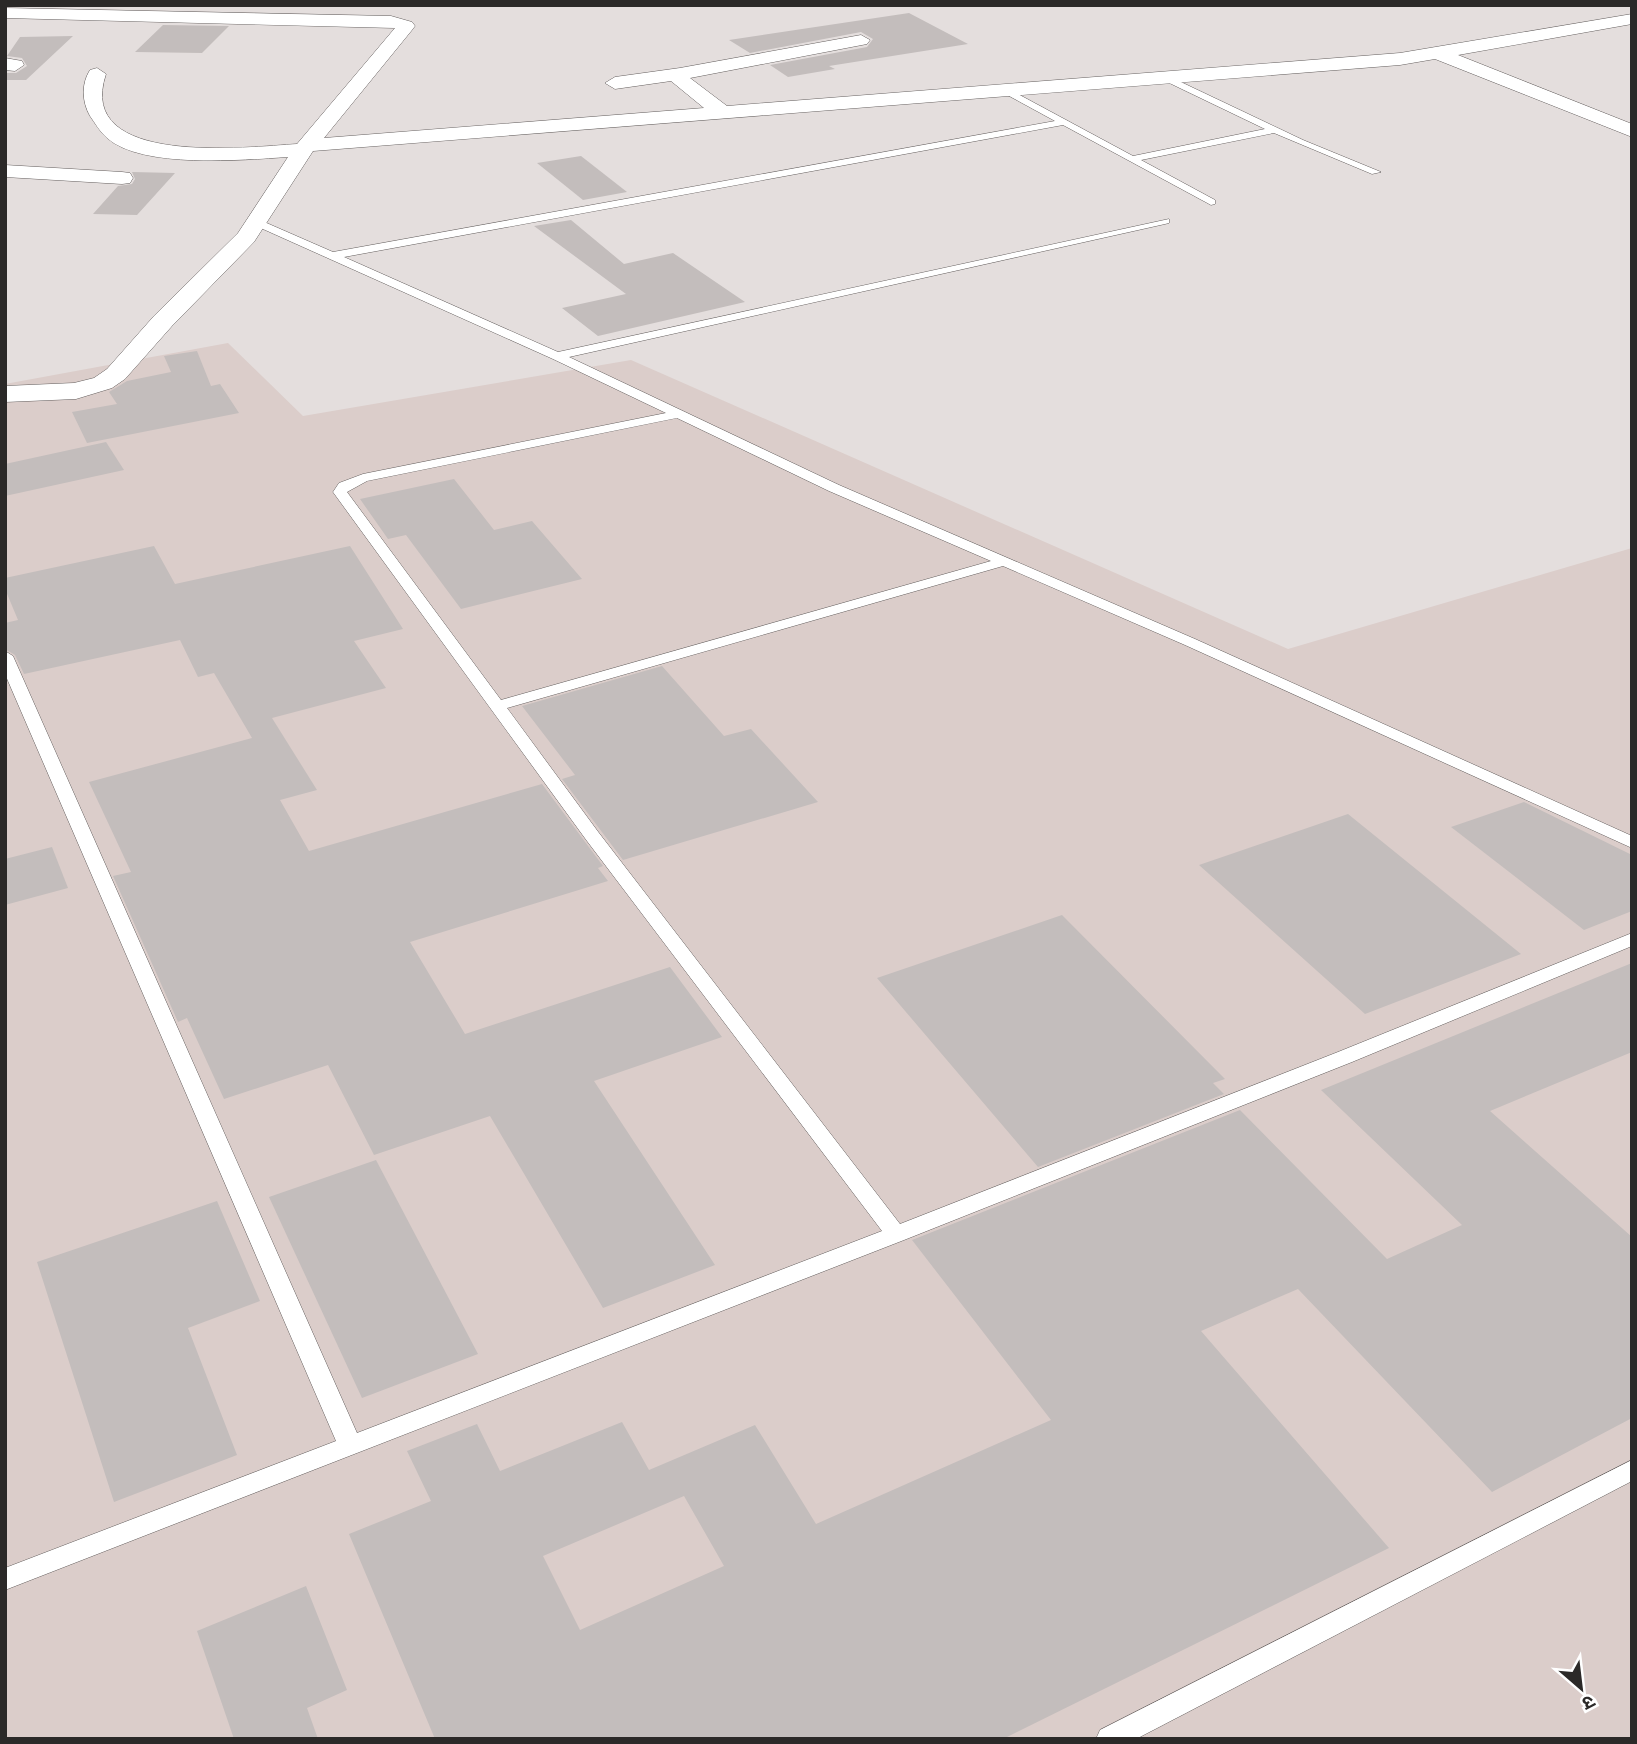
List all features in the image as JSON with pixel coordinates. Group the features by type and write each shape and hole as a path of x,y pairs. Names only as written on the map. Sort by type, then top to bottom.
{"street":[{"path":"145,16 220,5"},
{"path":"360,5 379,21"},
{"path":"5,13 379,21 398,22 406,26 306,148 258,223 204,282 163,320 116,374 103,383 76,391 5,394"},
{"path":"97,74 92,96 98,113 114,134 133,143 190,153 306,148 1440,54 1632,19"},
{"path":"615,83 680,74 861,40"},
{"path":"1440,54 1632,131"},
{"path":"680,74 679,79 723,113"},
{"path":"5,171 122,178"}],"lane":[{"path":"1164,77 1275,130 1376,172"},
{"path":"1003,89 1210,202"},
{"path":"332,256 1062,123"},
{"path":"1132,159 1275,130"},
{"path":"557,356 1165,221"},
{"path":"258,223 557,356 834,488 1215,653 1632,843"},
{"path":"679,414 363,478 344,486 340,492 593,837 896,1234"},
{"path":"497,706 1003,562"},
{"path":"5,656 351,1447"},
{"path":"5,1579 351,1447 665,1321 896,1234 1345,1057 1632,939"},
{"path":"1109,1739 1632,1470"}],"shaded area":[{"path":"228,343 303,416 631,360 1288,649 1632,548 1632,1739 5,1739 5,384"}],"building":[{"path":"909,13 968,44 829,66 835,69 788,77 770,65 867,47 873,39 861,32 750,53 729,40"},
{"path":"163,25 229,26 202,53 135,52"},
{"path":"73,36 26,80 5,80 5,73 16,73 27,66 22,58 7,56 20,37"},
{"path":"581,156 627,192 583,200 537,163"},
{"path":"132,172 175,173 137,215 93,214 118,186 132,184 135,179"},
{"path":"571,220 624,264 673,253 745,302 598,336 562,308 626,294 534,226"},
{"path":"197,351 211,386 220,384 239,413 87,443 72,412 117,404 109,392 127,381 171,372 164,356"},
{"path":"106,442 124,470 5,496 5,464"},
{"path":"454,479 494,530 532,521 582,579 461,609 406,535 388,539 360,499"},
{"path":"154,546 175,584 350,546 403,629 354,641 386,688 272,718 317,790 280,800 309,851 542,784 603,866 598,868 608,881 410,942 465,1034 670,967 722,1037 594,1081 715,1265 603,1308 490,1116 374,1155 328,1065 224,1099 187,1018 178,1022 113,876 131,872 89,782 252,738 214,673 198,677 180,640 24,674 15,655 5,649 5,623 18,620 5,589 5,578"},
{"path":"662,666 724,736 751,729 818,802 623,860 562,779 575,775 522,706"},
{"path":"1524,802 1632,855 1632,911 1584,930 1451,827"},
{"path":"1348,814 1521,954 1365,1014 1199,865"},
{"path":"52,847 68,888 5,905 5,859"},
{"path":"1062,915 1225,1079 1213,1083 1224,1094 1038,1167 877,978"},
{"path":"1632,963 1632,1052 1490,1111 1632,1237 1632,1418 1492,1492 1298,1289 1201,1331 1389,1548 1003,1739 435,1739 349,1534 431,1501 407,1451 477,1424 500,1471 622,1422 649,1470 755,1425 816,1524 1051,1420 912,1240 1240,1110 1387,1259 1462,1225 1321,1090","holes":["684,1496 724,1566 580,1630 543,1556"]},
{"path":"376,1160 478,1354 362,1398 269,1197"},
{"path":"217,1201 260,1301 188,1328 237,1455 114,1502 37,1262"},
{"path":"306,1586 347,1690 307,1708 318,1739 234,1739 197,1631"}]}
